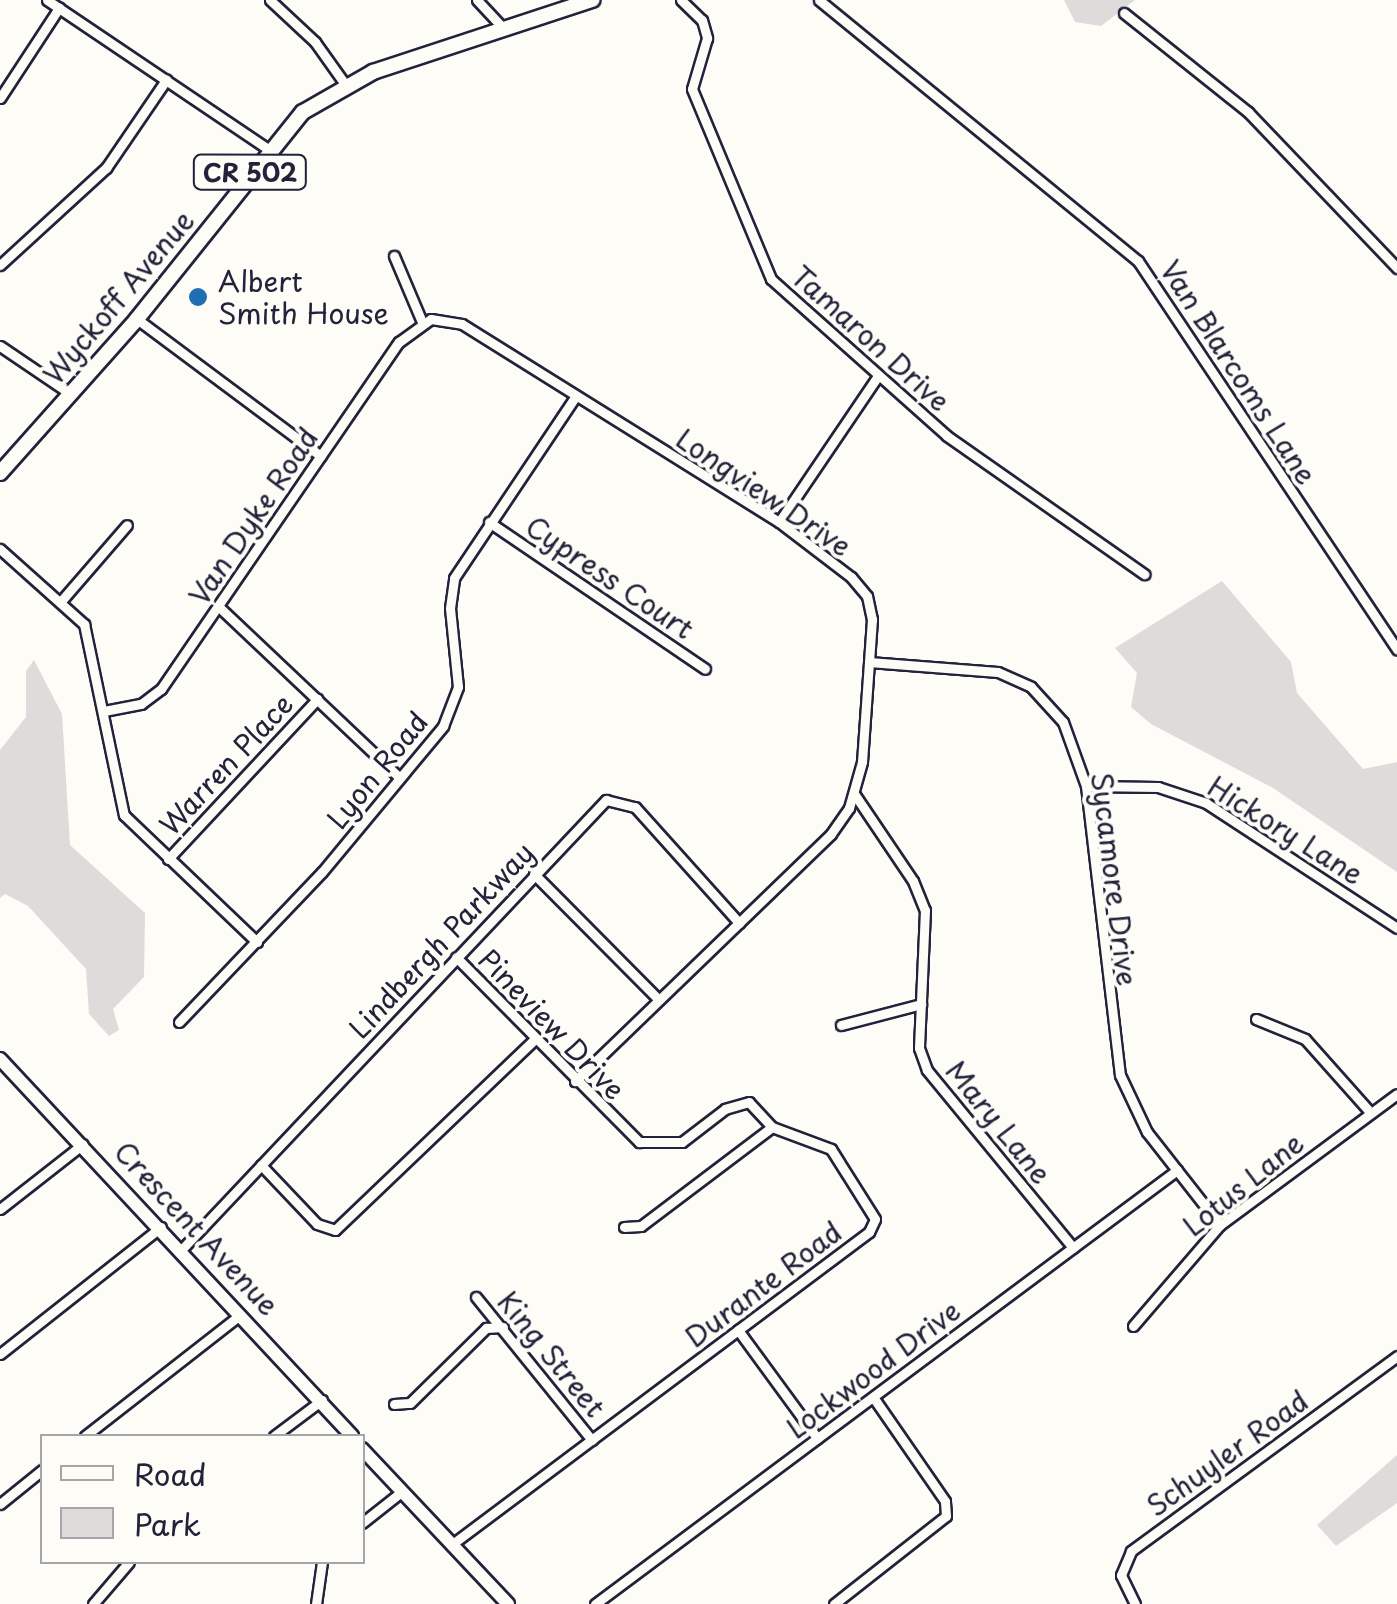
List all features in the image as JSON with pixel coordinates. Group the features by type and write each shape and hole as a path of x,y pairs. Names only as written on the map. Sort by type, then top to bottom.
{"main road":[{"name":"Wyckoff Avenue","path":"0,473 137,319 268,149 303,112 346,84 592,0"},
{"name":"Crescent Avenue","path":"0,1059 242,1313 350,1434"},
{"path":"365,1452 508,1604"}],"street":[{"path":"47,0 268,149"},
{"path":"270,0 315,42 346,84"},
{"path":"476,0 504,29"},
{"name":"Tamaron Drive","path":"681,0 702,20 707,38 692,88 771,279 947,436 1144,574"},
{"name":"Van Blarcoms Lane","path":"819,0 1138,261 1397,650"},
{"path":"0,98 59,8"},
{"path":"1124,13 1248,112 1397,268"},
{"path":"0,266 106,168 166,80"},
{"path":"394,256 422,322"},
{"path":"137,319 321,456"},
{"name":"Longview Drive","path":"422,322 462,324 778,522 867,596 869,662 854,794 831,834 575,1081"},
{"name":"Van Dyke Road","path":"104,711 141,704 161,689 399,342 422,322"},
{"path":"0,346 71,394"},
{"path":"778,522 878,376"},
{"name":"Lyon Road","path":"179,1022 257,942 400,778 456,700 450,593 460,564 575,397"},
{"name":"Cypress Court","path":"489,522 705,669"},
{"path":"62,600 127,524"},
{"path":"0,549 62,600 88,636 118,803 168,859 257,942"},
{"path":"218,606 400,778"},
{"name":"Sycamore Drive","path":"869,662 984,670 1031,686 1063,722 1086,786 1120,1074 1141,1122 1220,1225"},
{"name":"Warren Place","path":"168,859 317,699"},
{"name":"Hickory Lane","path":"1086,786 1158,787 1223,811 1397,928"},
{"name":"Mary Lane","path":"854,794 920,894 926,926 919,1048 927,1070 1073,1248"},
{"name":"Lindbergh Parkway","path":"182,1249 600,804 621,799 739,923"},
{"path":"534,874 659,1000"},
{"name":"Pineview Drive","path":"456,957 615,1122"},
{"path":"841,1025 921,1004"},
{"path":"1256,1018 1305,1039 1371,1113"},
{"path":"261,1164 317,1224 335,1230 536,1040"},
{"name":"Lotus Lane","path":"1133,1326 1220,1225 1397,1094"},
{"name":"Durante Road","path":"451,1545 869,1232 875,1219 831,1149 772,1127 749,1102 669,1146 640,1142 615,1122"},
{"path":"624,1227 640,1226 772,1127"},
{"path":"0,1209 83,1144"},
{"name":"Lockwood Drive","path":"595,1604 1177,1170"},
{"path":"0,1354 161,1227"},
{"name":"King Street","path":"476,1297 592,1440"},
{"path":"88,1434 242,1313"},
{"path":"394,1404 410,1402 486,1328 503,1327"},
{"path":"738,1330 817,1438"},
{"name":"Schuyler Road","path":"1134,1604 1121,1575 1131,1551 1397,1356"},
{"path":"834,1604 946,1516 945,1501 872,1397"},
{"path":"277,1434 322,1400"},
{"path":"0,1504 40,1472"},
{"path":"365,1521 400,1493"},
{"path":"94,1604 126,1564"},
{"path":"316,1604 322,1564"}],"green space":[{"path":"1064,0 1135,0 1101,26 1075,22"},
{"path":"1222,581 1291,662 1297,693 1363,769 1397,762 1397,872 1273,788 1151,724 1131,707 1137,673 1115,648"},
{"path":"34,660 62,714 70,845 145,913 144,977 113,1009 119,1030 109,1036 89,1014 86,969 28,906 5,894 0,898 0,750 26,717 26,671"},
{"path":"1397,1455 1397,1503 1336,1546 1317,1525"}],"place":[{"name":"Albert Smith House","path":"198,297"}]}
